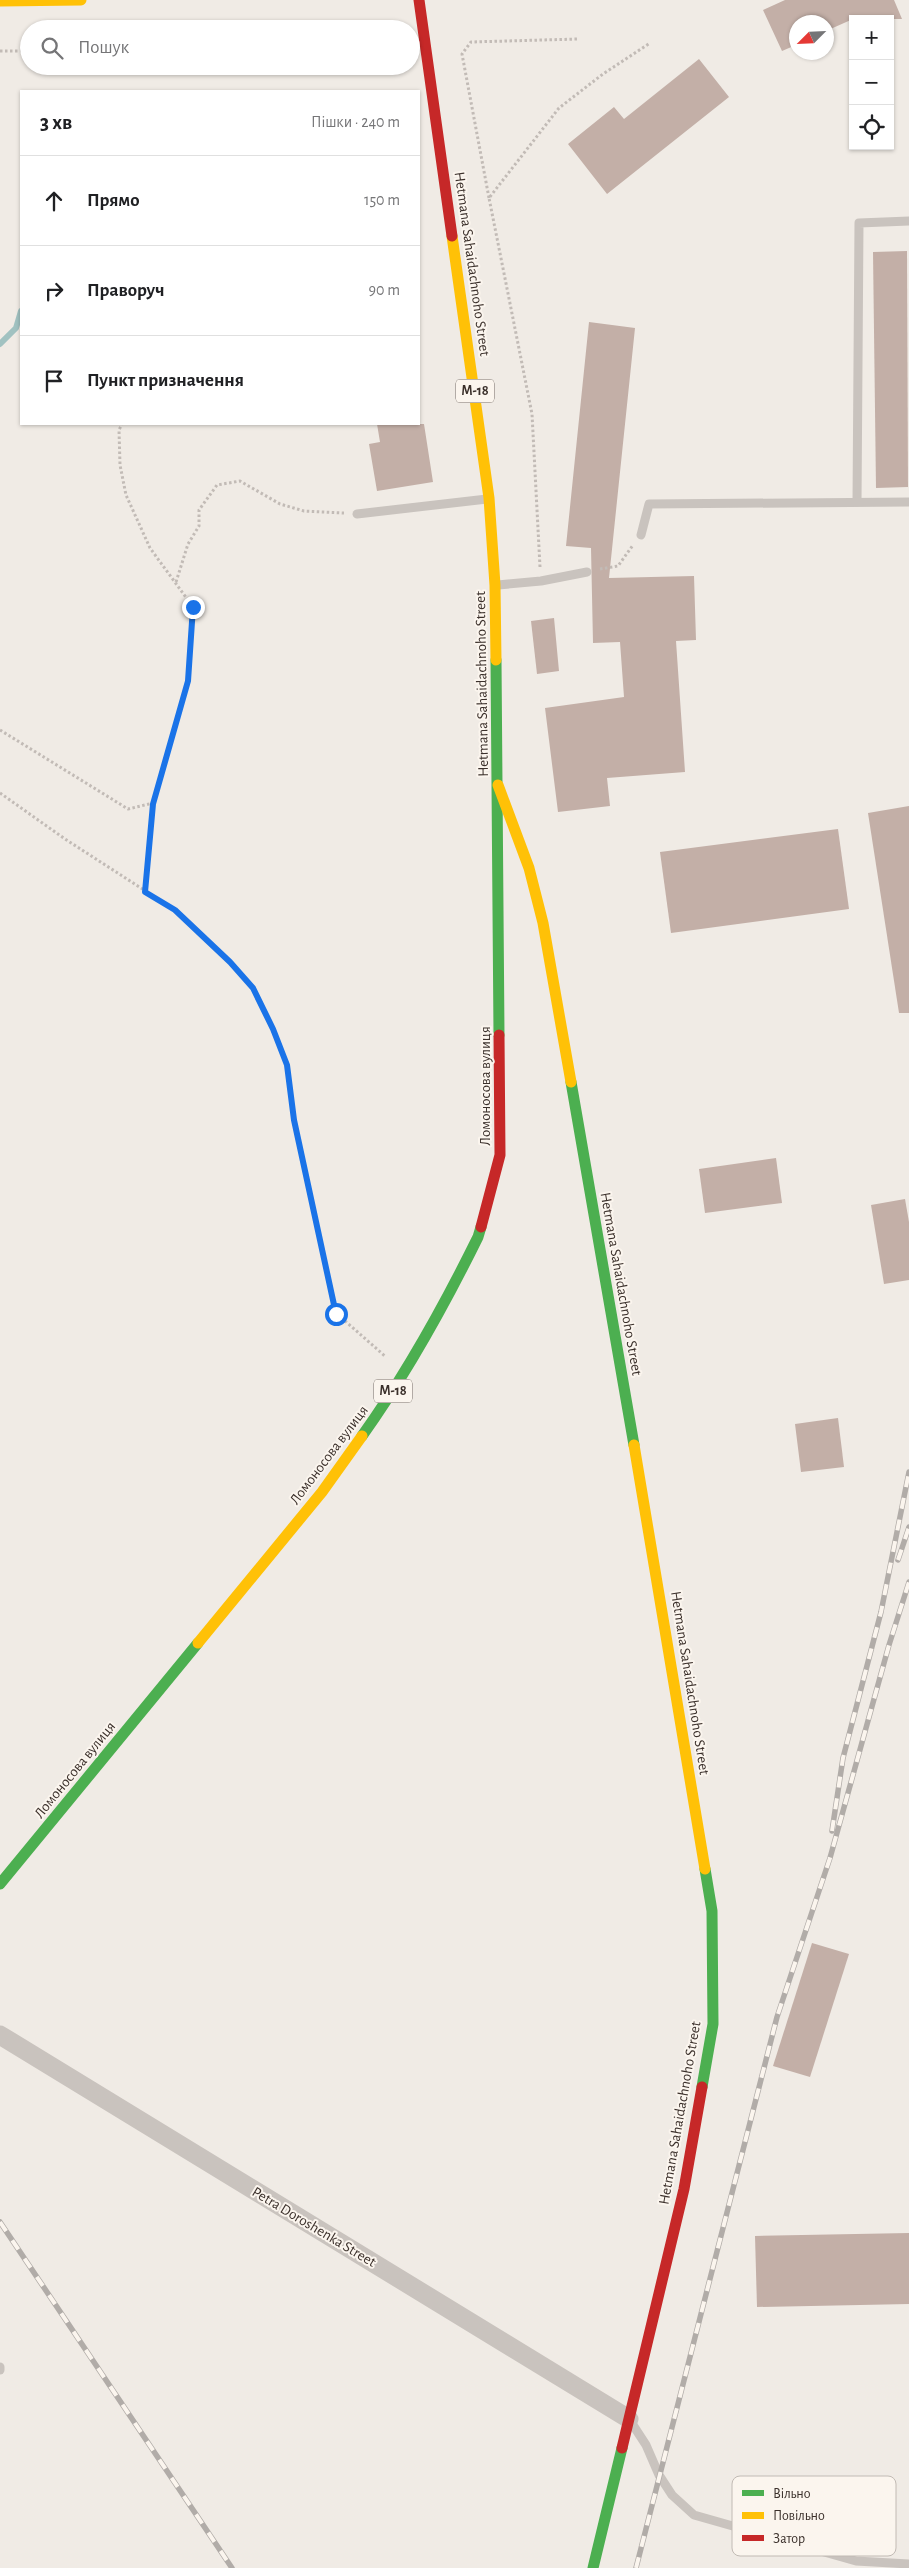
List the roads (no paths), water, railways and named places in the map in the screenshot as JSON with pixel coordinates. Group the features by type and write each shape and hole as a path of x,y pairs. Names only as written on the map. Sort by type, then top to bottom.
{"main road":[{"path":"0,1 81,0"},
{"name":"Hetmana Sahaidachnoho Street","path":"419,0 489,498 495,585 498,785 529,868 543,923 665,1622 712,1911 713,2024 684,2189 593,2568"},
{"name":"Ломоносова вулиця","path":"0,1884 322,1492 380,1411 404,1372 444,1305 478,1237 500,1155 498,785"}],"street":[{"name":"Petra Doroshenka Street","path":"0,2035 629,2419"}],"lane":[{"path":"857,502 859,223 909,221"},
{"path":"357,514 489,498"},
{"path":"641,534 649,504 909,502"},
{"path":"495,585 541,581 587,572"},
{"path":"629,2419 646,2445 659,2475 672,2496 694,2515 732,2526"},
{"path":"838,2556 856,2561 909,2564"}],"waterway":[{"path":"0,344 16,328 20,314"}],"railway":[{"path":"832,1831 843,1758 881,1612 909,1472"},
{"path":"898,1560 909,1527"},
{"path":"636,2568 777,2017 830,1858 889,1645 909,1582"},
{"path":"0,2222 232,2568"}]}
